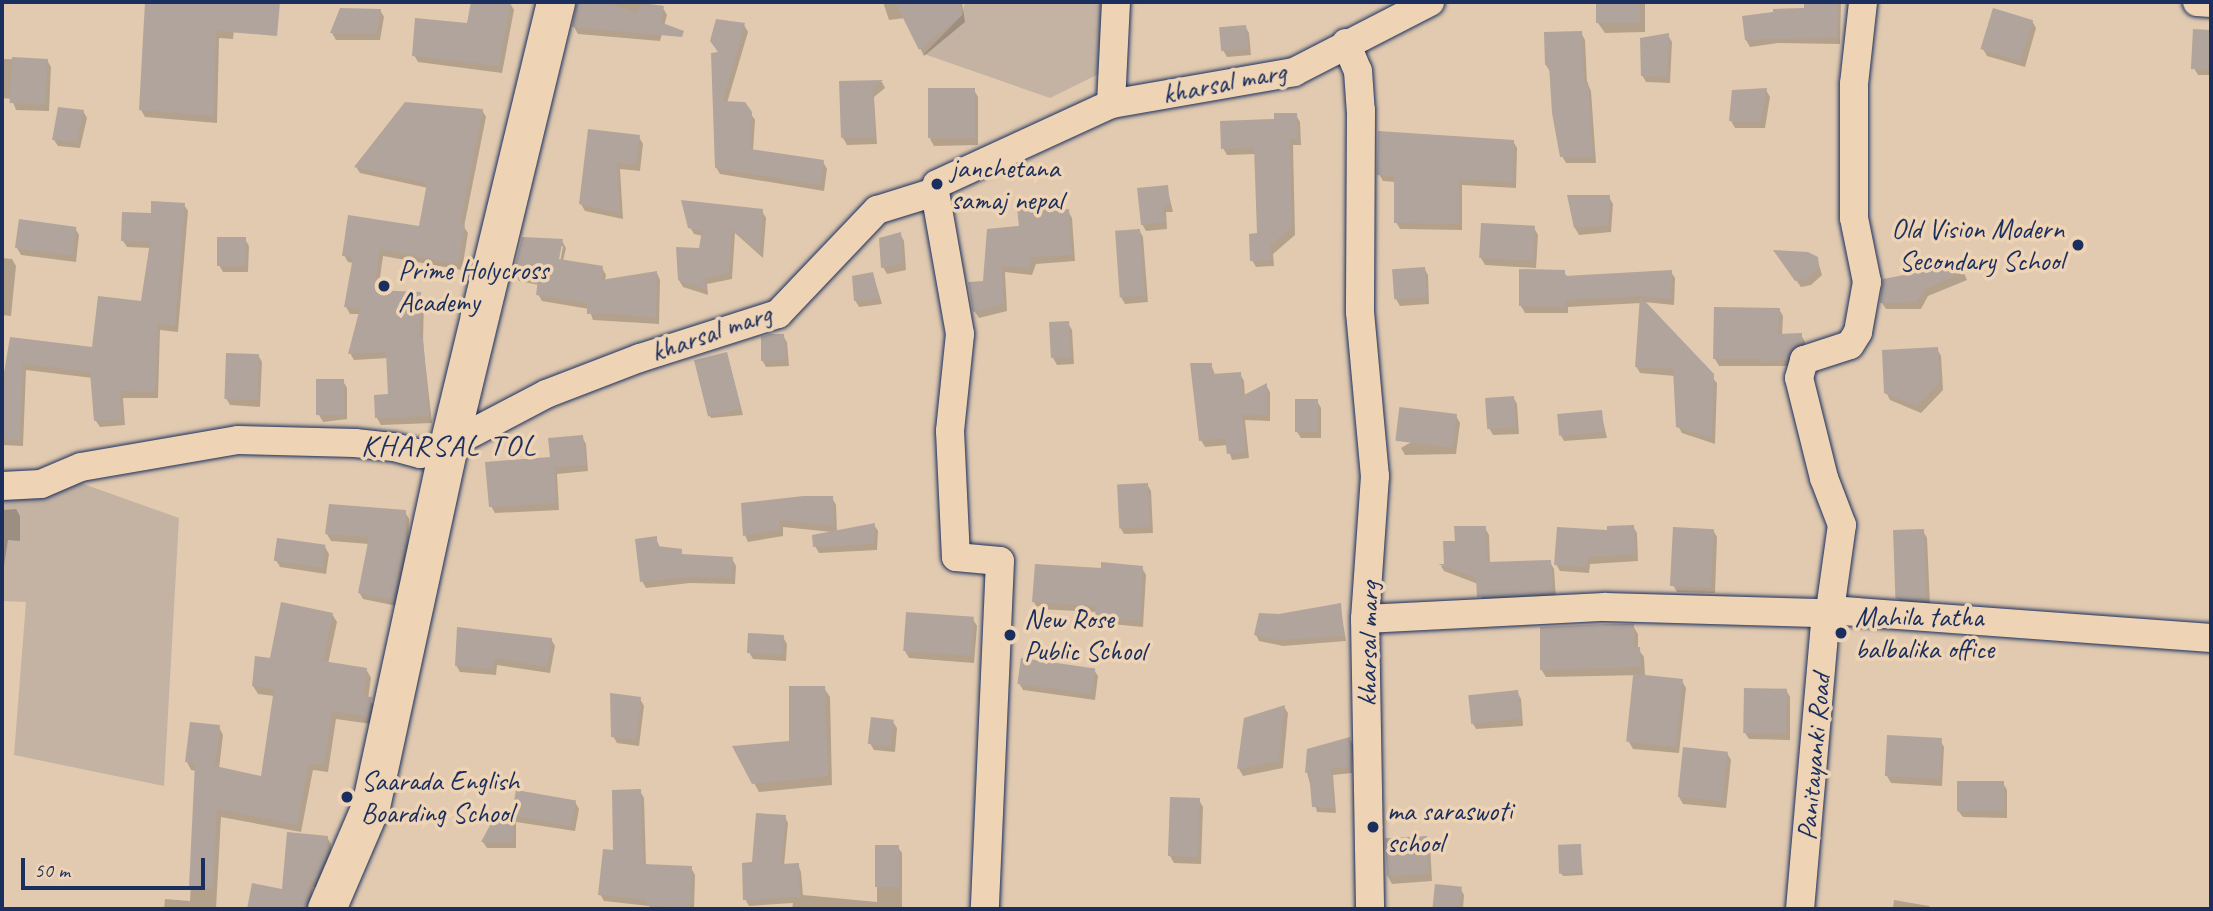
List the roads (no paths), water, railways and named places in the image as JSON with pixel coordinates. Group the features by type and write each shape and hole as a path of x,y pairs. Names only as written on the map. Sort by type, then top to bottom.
{"main road":[{"path":"327,909 371,807 449,445 556,2"}],"street":[{"path":"1111,104 1116,2"},
{"path":"1346,43 1430,2"},
{"name":"Panitayanki Road","path":"1800,909 1828,612 1842,525 1824,478 1799,378 1804,360 1850,345 1858,332 1867,282 1854,218 1854,84 1863,2"},
{"path":"2197,2 2211,3"},
{"name":"kharsal marg","path":"2,486 41,484 81,467 238,440 355,443 394,447 420,454 449,445 546,394 640,358 778,314 877,210 934,192 937,184 1111,104 1294,72 1346,43 1358,71 1361,110 1360,312 1375,476 1365,619 1370,909"},
{"path":"934,192 960,334 950,431 956,557 1000,561 985,909"},
{"path":"1365,619 1605,607 1828,612 2211,638"}],"place":[{"name":"janchetana samaj nepal","path":"937,184"},
{"name":"Old Vision Modern Secondary School","path":"2078,245"},
{"name":"Prime Holycross Academy","path":"384,286"},
{"name":"Mahila tatha balbalika office","path":"1841,633"},
{"name":"New Rose Public School","path":"1010,635"},
{"name":"Saarada English Boarding School","path":"347,797"},
{"name":"ma saraswoti school","path":"1373,827"}],"district":[{"name":"KHARSAL TOL","path":"449,445"}]}
